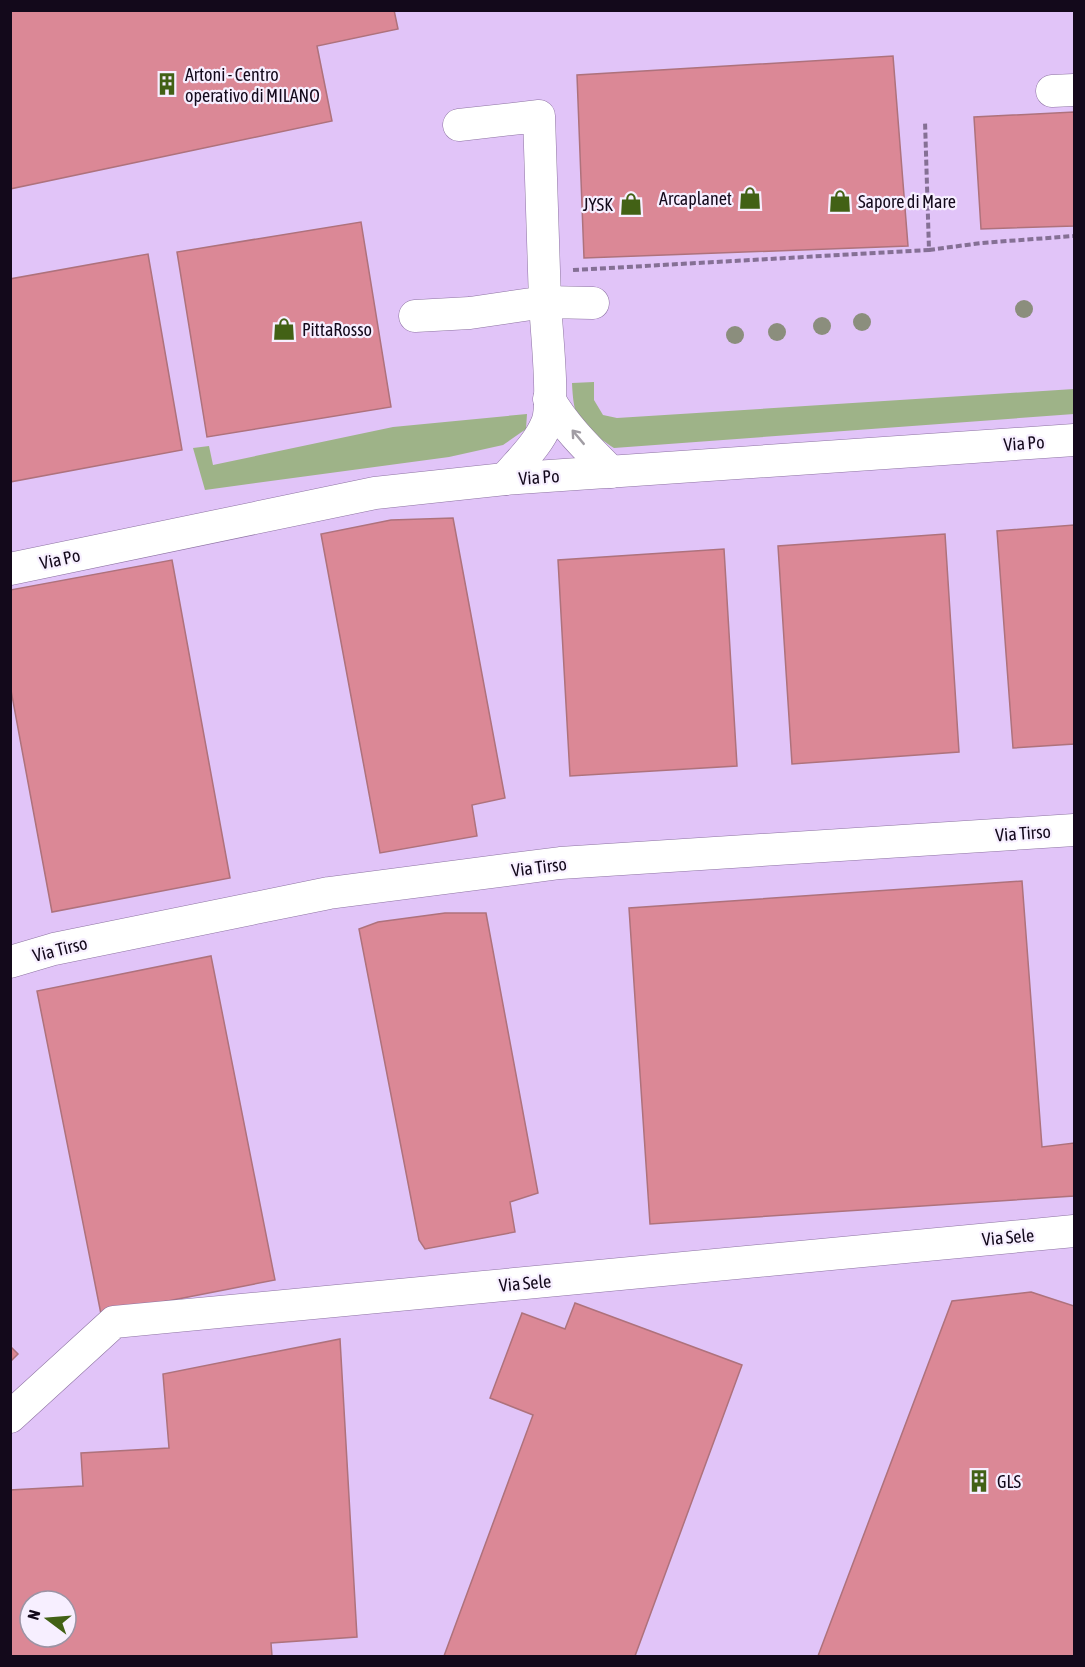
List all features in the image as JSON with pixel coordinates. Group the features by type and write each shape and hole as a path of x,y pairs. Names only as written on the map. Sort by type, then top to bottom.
{"street":[{"path":"459,125 539,116 548,421 537,442 505,479"},
{"path":"415,316 470,313 545,302 593,303"},
{"path":"549,399 559,416 611,472"},
{"name":"Via Po","path":"10,569 375,493 505,479 1074,440"},
{"name":"Via Tirso","path":"10,962 54,949 329,893 560,863 1074,830"},
{"name":"Via Sele","path":"10,1417 114,1322 1074,1231"}],"path":[{"path":"925,121 929,250"},
{"path":"569,270 929,250 981,243 1074,236"}],"green space":[{"path":"594,382 594,400 603,415 617,418 1074,389 1074,414 614,448 587,429 577,416 572,383"},
{"path":"527,414 526,429 503,445 449,457 205,490 193,448 209,446 213,465 393,427"}],"building":[{"name":"Artoni - Centro operativo di MILANO","path":"10,10 394,10 398,29 317,46 332,121 10,189"},
{"path":"893,56 908,246 584,258 577,75"},
{"path":"1074,112 1074,226 981,229 974,117"},
{"name":"PittaRosso","path":"361,222 391,407 207,437 177,252"},
{"path":"148,254 182,450 10,482 10,279"},
{"path":"453,518 505,798 472,805 477,836 380,853 321,534 391,520"},
{"path":"1074,525 1074,744 1013,748 997,531"},
{"path":"945,534 959,752 792,764 778,546"},
{"path":"724,549 737,766 570,776 558,560"},
{"path":"172,560 230,878 52,912 10,685 10,590"},
{"path":"1022,881 1042,1147 1074,1143 1074,1196 650,1224 629,908"},
{"path":"445,913 486,913 538,1193 510,1202 515,1232 425,1249 419,1240 359,929 378,922"},
{"path":"211,956 275,1280 101,1314 37,991"},
{"name":"GLS","path":"1031,1292 1074,1306 1074,1656 818,1656 952,1301"},
{"path":"575,1303 742,1365 635,1656 444,1656 533,1415 490,1398 522,1313 565,1329"},
{"path":"340,1339 357,1637 271,1643 272,1656 10,1656 10,1490 83,1486 81,1453 169,1448 163,1374"},
{"path":"10,1346 18,1354 10,1362"}],"place":[{"name":"Artoni - Centro operativo di MILANO","path":"167,84"},
{"name":"Arcaplanet","path":"750,198"},
{"name":"Sapore di Mare","path":"840,201"},
{"name":"JYSK","path":"631,204"},
{"name":"PittaRosso","path":"284,329"},
{"name":"GLS","path":"979,1481"}]}
